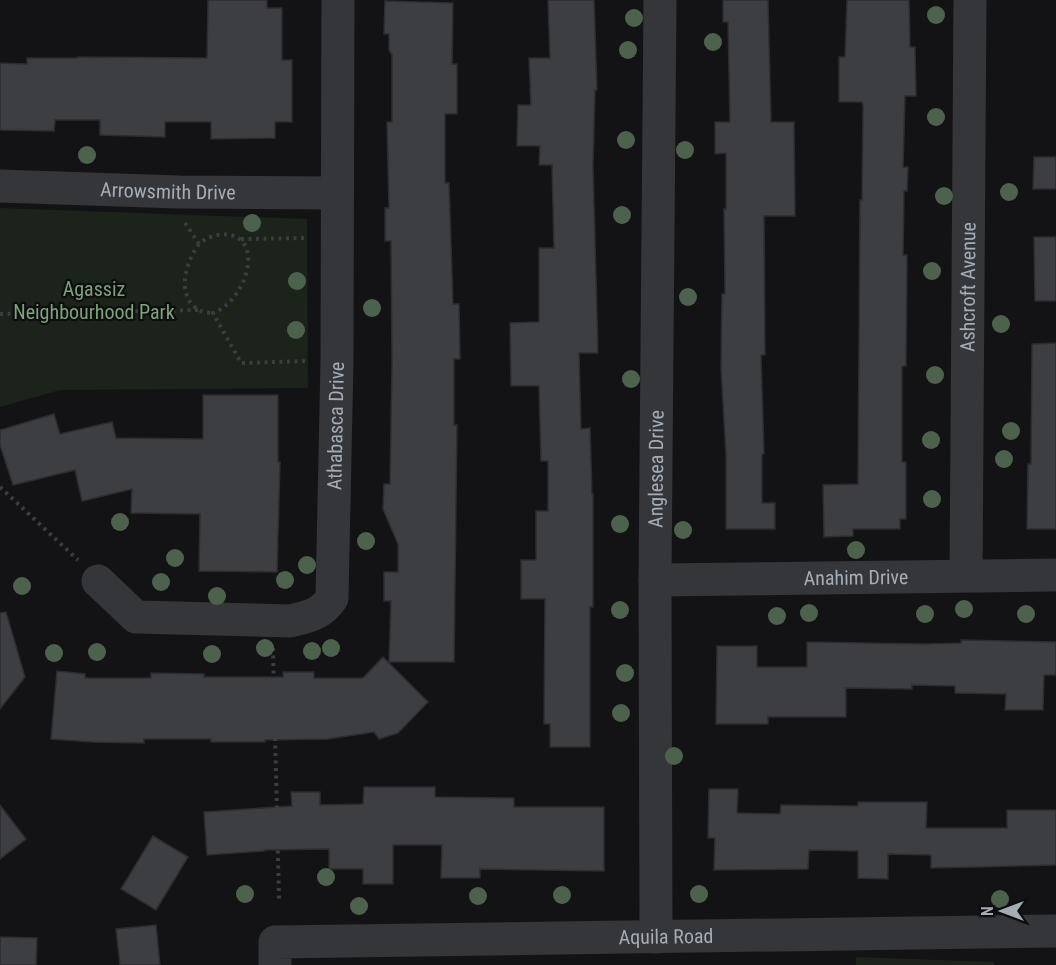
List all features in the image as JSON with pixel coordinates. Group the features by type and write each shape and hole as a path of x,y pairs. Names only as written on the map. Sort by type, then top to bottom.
{"street":[{"name":"Athabasca Drive","path":"98,581 135,617 291,621 312,616 326,607 332,598 337,360 338,0"},
{"name":"Anglesea Drive","path":"656,937 655,580 660,0"},
{"name":"Ashcroft Avenue","path":"966,575 970,0"},
{"name":"Arrowsmith Drive","path":"0,186 178,192 337,193"},
{"name":"Anahim Drive","path":"655,580 1056,575"},
{"name":"Aquila Road","path":"275,953 656,937 1056,931"}],"path":[{"path":"178,192 178,213 199,244"},
{"path":"199,310 190,302 185,293 185,277 189,261 199,244 207,237 228,234 240,239 337,238"},
{"path":"0,314 199,310 213,314 232,301 244,279 248,261 246,248 240,239"},
{"path":"213,314 241,363 337,360"},
{"path":"0,487 63,544 98,581"},
{"path":"273,642 279,899"}],"green space":[{"name":"Agassiz Neighbourhood Park","path":"0,208 307,219 308,388 60,390 0,407"},
{"path":"856,957 994,962 994,965 856,965"}],"building":[{"path":"208,0 267,0 267,8 282,8 282,60 292,60 292,122 275,122 275,138 211,139 211,122 165,122 165,137 100,135 100,120 55,120 54,131 0,130 0,63 27,64 27,58 207,58"},
{"path":"548,0 594,0 597,90 595,90 593,166 598,353 579,353 581,429 590,428 593,494 590,747 550,747 550,724 544,724 545,599 521,599 521,560 536,560 536,511 548,511 548,461 541,461 539,386 511,386 510,323 539,322 539,248 554,248 552,165 539,165 540,146 517,146 518,105 531,105 529,58 550,58"},
{"path":"723,0 768,0 771,122 794,122 795,216 764,216 765,355 761,355 764,454 762,454 762,503 775,503 775,529 726,529 726,455 721,368 722,294 725,294 726,153 715,154 715,122 730,122 728,22 723,22"},
{"path":"847,0 909,0 910,47 915,47 916,96 905,96 903,167 908,167 907,191 904,191 903,255 907,255 906,366 902,366 902,462 906,462 906,519 900,519 900,529 853,529 853,536 824,537 823,485 858,484 863,106 862,102 839,102 839,57 845,57"},
{"path":"385,1 453,3 452,64 457,64 457,114 445,114 445,183 449,183 453,304 459,304 460,359 454,359 454,425 457,425 454,662 389,662 391,601 384,601 384,572 398,572 398,544 383,509 384,484 390,484 392,363 391,241 385,241 385,208 389,208 387,122 392,122 392,55 389,50 389,34 384,34"},
{"path":"1034,157 1056,157 1056,189 1033,189"},
{"path":"1034,237 1056,237 1056,301 1035,301"},
{"path":"1056,343 1056,529 1027,529 1028,464 1031,464 1032,344"},
{"path":"203,395 278,395 278,462 280,462 277,572 199,571 200,514 131,513 132,489 82,501 75,470 13,485 0,445 0,430 54,414 60,434 112,422 116,438 203,439"},
{"path":"6,612 25,677 0,709 0,613"},
{"path":"961,640 1056,642 1056,675 1044,675 1043,710 1005,710 1006,694 955,693 955,686 912,685 912,689 846,688 846,717 768,717 768,724 716,724 717,646 757,646 757,667 807,667 807,642 926,644 961,643"},
{"path":"383,657 428,702 398,733 379,739 374,732 328,739 265,740 265,742 144,739 144,743 51,739 57,671 85,674 85,678 151,678 151,673 204,674 204,677 283,677 283,672 314,672 314,678 363,678"},
{"path":"364,787 435,787 435,797 514,798 514,807 604,807 604,871 480,869 480,878 441,878 442,845 393,845 393,884 363,884 363,869 329,869 329,849 264,850 207,855 204,812 292,806 291,792 320,792 320,805 363,804"},
{"path":"709,789 738,789 737,813 780,814 781,805 858,806 858,802 927,802 926,828 1007,828 1007,810 1056,810 1056,865 931,868 931,855 888,854 888,879 858,878 858,851 809,850 808,869 714,870 715,838 708,838"},
{"path":"0,805 26,839 0,859"},
{"path":"153,836 188,857 156,910 121,889"},
{"path":"156,925 160,965 120,965 116,929"},
{"path":"0,937 37,938 36,965 0,965"}]}
